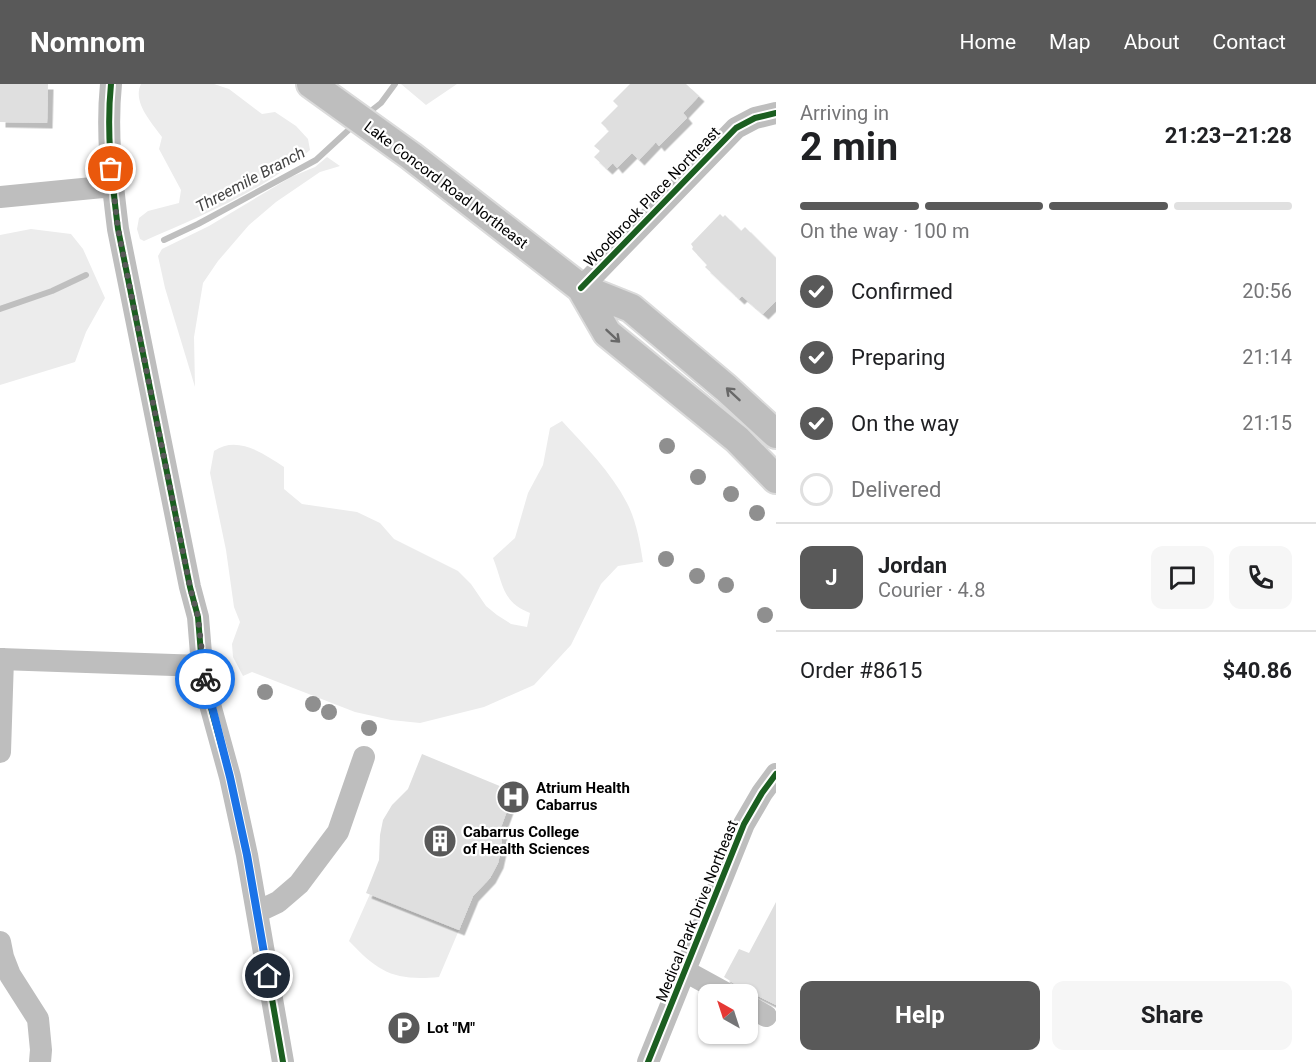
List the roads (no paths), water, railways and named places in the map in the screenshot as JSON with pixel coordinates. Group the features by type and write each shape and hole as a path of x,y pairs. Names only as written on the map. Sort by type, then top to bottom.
{"main road":[{"name":"Lake Concord Road Northeast","path":"311,85 388,140 581,288 631,308 726,388 776,434"},
{"name":"Lake Concord Road Northeast","path":"581,288 607,333 737,439 776,479"}],"street":[{"path":"111,84 108,113 113,186 125,263 198,617 206,690 230,777 257,912 283,1062"},
{"name":"Woodbrook Place Northeast","path":"581,288 736,128 755,118 776,112"},
{"path":"0,197 113,186"},
{"path":"0,752 1,659 202,666"},
{"path":"257,912 278,902 299,884 338,832 364,757"},
{"name":"Medical Park Drive Northeast","path":"648,1062 744,824 776,774"},
{"path":"0,942 10,975 38,1019 40,1062"},
{"path":"685,971 709,984"}],"waterway":[{"name":"Threemile Branch","path":"367,114 381,103 395,84"},
{"name":"Threemile Branch","path":"164,240 316,160 354,125"},
{"name":"Threemile Branch","path":"0,309 52,291 86,275"}],"place":[{"name":"Atrium Health Cabarrus","path":"513,797"},
{"name":"Cabarrus College of Health Sciences","path":"440,841"},
{"name":"Lot \"M\"","path":"404,1028"}]}
